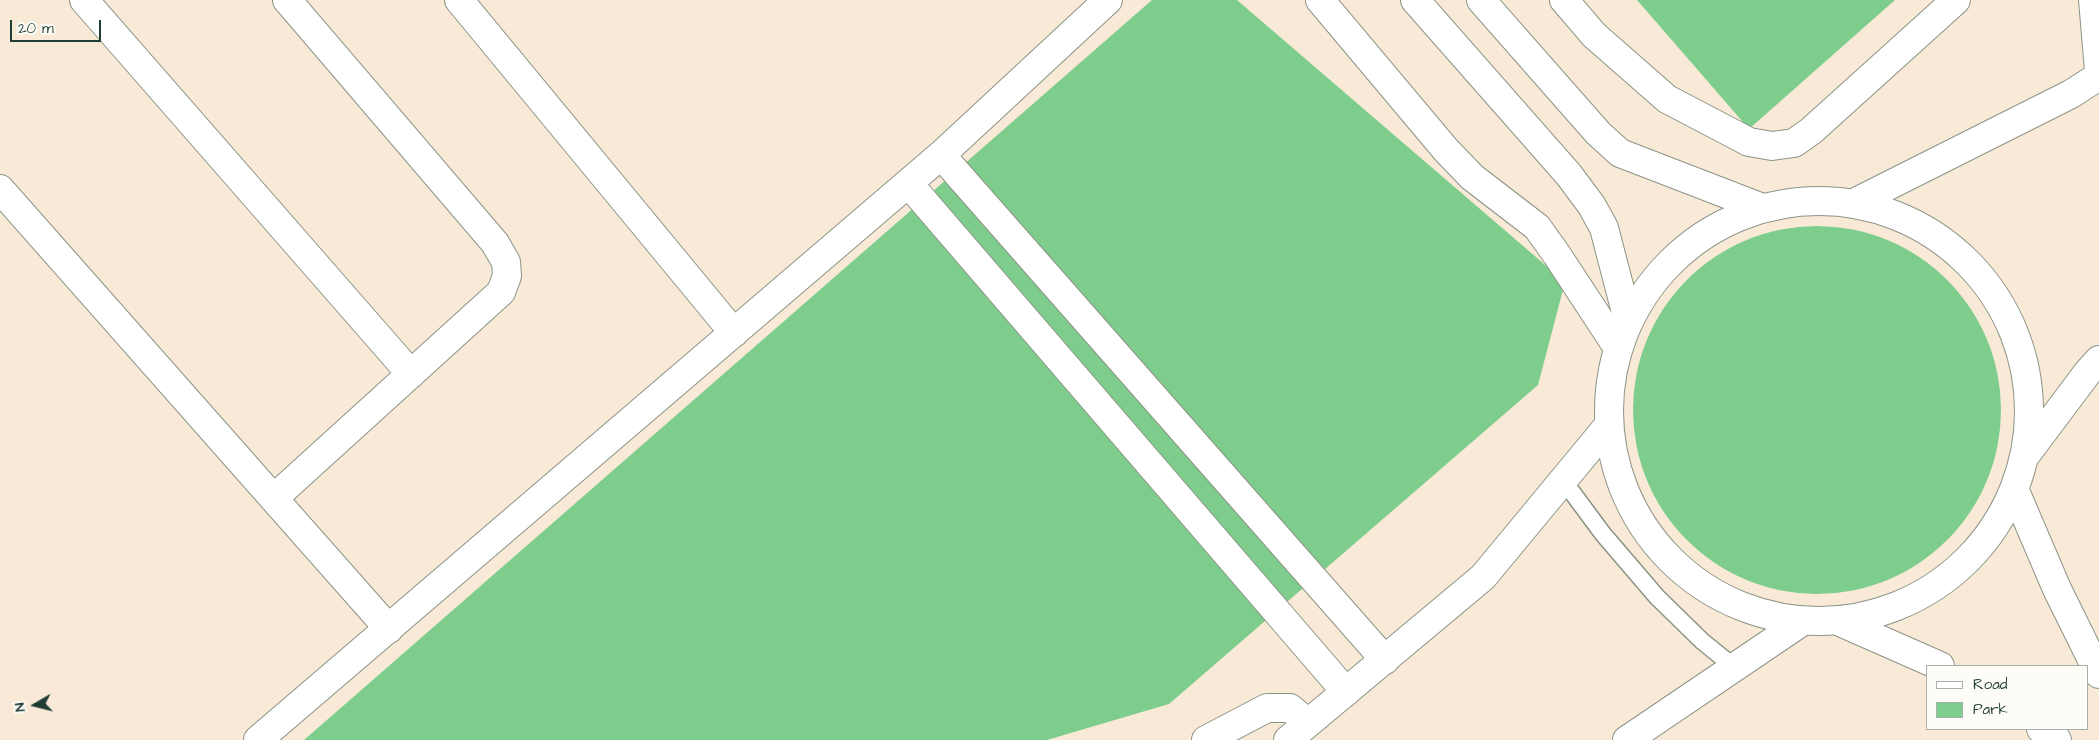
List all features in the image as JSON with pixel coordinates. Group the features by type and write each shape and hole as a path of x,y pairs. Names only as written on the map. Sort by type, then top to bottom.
{"street":[{"path":"84,0 410,374"},
{"path":"274,498 501,292 507,276 506,262 495,243 287,0"},
{"path":"459,0 734,333"},
{"path":"258,740 940,156 1108,0"},
{"path":"1320,0 1446,150 1472,177 1537,227 1618,348"},
{"path":"1415,0 1568,175 1592,206 1604,228 1628,320"},
{"path":"1481,0 1598,133 1620,153 1760,207"},
{"path":"1564,0 1594,35 1667,99 1749,142 1772,146 1794,143 1812,131 1956,0"},
{"path":"2094,0 2099,70"},
{"path":"1856,202 2072,94 2099,76"},
{"path":"940,156 1385,660"},
{"path":"908,183 1346,692"},
{"path":"0,189 389,629"},
{"path":"1856,202 1896,214 1955,250 1994,294 2028,382 2025,456 2014,491 2002,516 1970,560 1942,584 1888,612 1840,622 1800,623 1699,586 1643,529 1618,479 1608,426 1612,368 1618,348 1628,320 1673,257 1691,242 1733,217 1760,207 1856,202"},
{"path":"2025,456 2095,365"},
{"path":"1206,740 1267,708 1290,708 1297,731 1483,577 1608,426"},
{"path":"2014,491 2057,589 2099,674"},
{"path":"1840,622 1938,665"},
{"path":"1627,740 1800,623"},
{"path":"2042,730 2057,740"}],"lane":[{"path":"1563,480 1603,534 1657,597 1702,641 1734,667"}],"green space":[{"path":"1152,0 1237,0 1565,282 1538,385 1169,704 1047,740 304,740"},
{"path":"1637,0 1895,0 1749,129"},
{"path":"1817,226 1853,229 1887,240 1919,257 1947,280 1970,308 1987,340 1998,374 2001,410 1998,446 1987,480 1970,512 1947,540 1919,563 1887,580 1853,591 1817,594 1781,591 1747,580 1715,563 1687,540 1664,512 1647,480 1636,446 1633,410 1636,374 1647,340 1664,308 1687,280 1715,257 1747,240 1781,229"}]}
